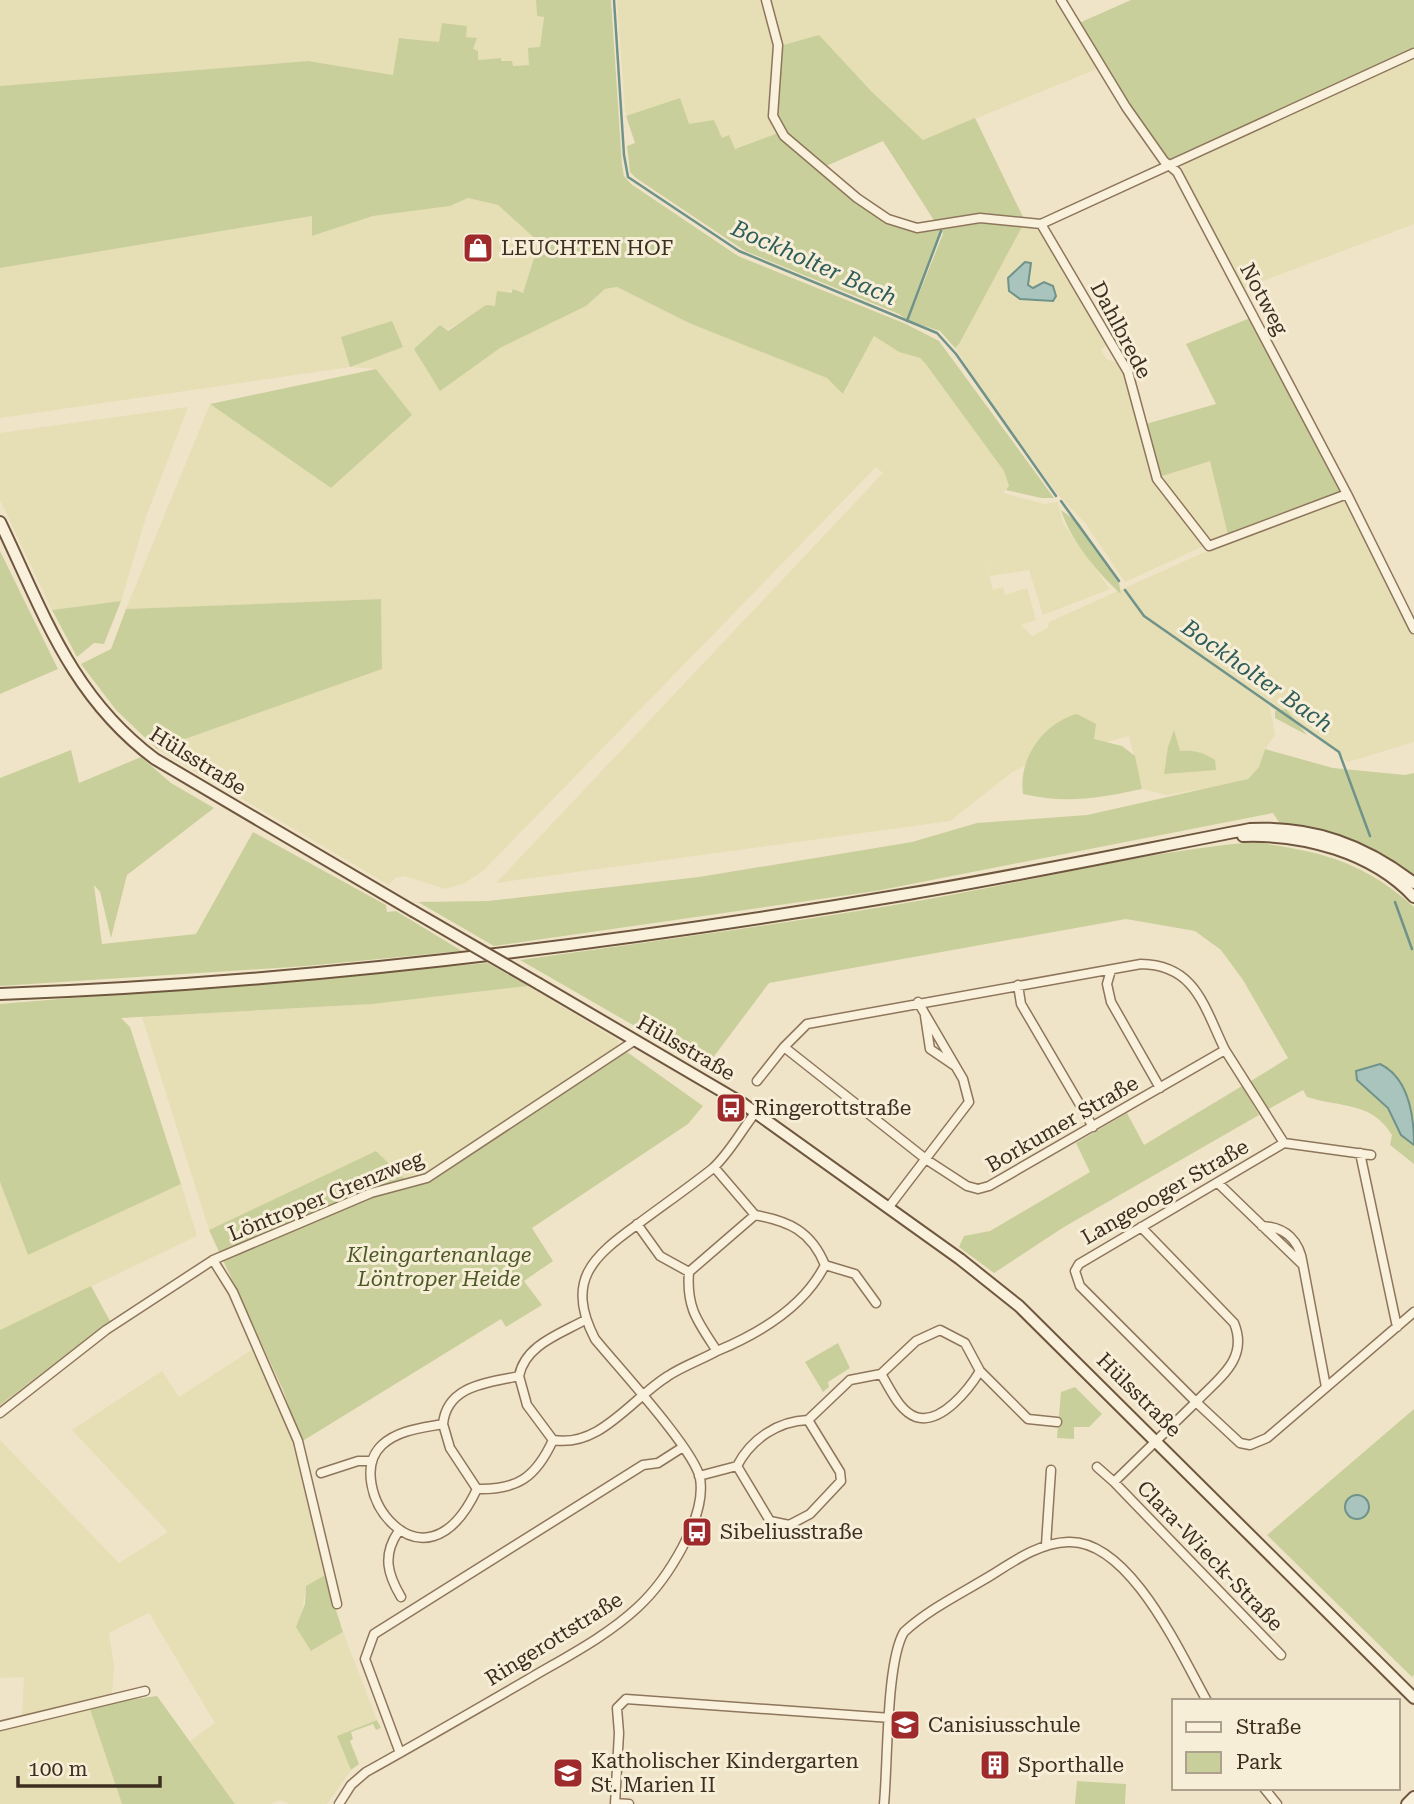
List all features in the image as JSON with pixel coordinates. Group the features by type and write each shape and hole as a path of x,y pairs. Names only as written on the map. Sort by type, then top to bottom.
{"street":[{"path":"766,0 778,45 773,116 784,136 857,198 888,219 917,228 980,218 1041,224 1414,53"},
{"name":"Notweg","path":"1061,0 1126,107 1164,161 1170,164 1347,494 1414,629"},
{"name":"Dahlbrede","path":"1041,224 1128,372 1157,479 1209,546 1347,494"},
{"name":"Hülsstraße","path":"0,522 69,668 111,721 131,741 155,759 727,1093 888,1208 1019,1306 1414,1698"},
{"path":"0,994 310,975 581,943 911,894 1208,837 1270,828 1326,835 1380,858 1414,883"},
{"path":"1208,837 1278,838 1332,848 1375,867 1414,897"},
{"path":"757,1081 784,1047 807,1024 1141,964 1174,969 1195,990 1226,1050 1283,1143 1371,1155"},
{"path":"1111,970 1107,984 1111,1002 1160,1088"},
{"path":"1018,985 1021,1004 1093,1127"},
{"path":"888,1208 969,1102 969,1091 918,1002"},
{"path":"925,1013 930,1049 956,1066"},
{"name":"Löntroper Grenzweg","path":"0,1413 106,1330 213,1260 371,1193 426,1178 634,1041"},
{"name":"Borkumer Straße","path":"784,1047 927,1160 967,1186 978,1189 1093,1127 1226,1050"},
{"path":"715,1167 755,1215 783,1220 803,1231 818,1248 825,1265 817,1282 796,1303 738,1342 668,1375 587,1437 570,1443 553,1440 527,1405 519,1376 524,1362 534,1348 585,1320 582,1303 584,1282 590,1267 602,1250 715,1167 755,1113"},
{"name":"Langeooger Straße","path":"1283,1143 1079,1264 1075,1270 1076,1280 1232,1438 1250,1445 1268,1438 1414,1312"},
{"path":"1360,1153 1397,1327"},
{"path":"1218,1183 1303,1265 1326,1387"},
{"path":"717,1351 693,1314 687,1295 689,1272 755,1215"},
{"path":"637,1224 660,1256 689,1272"},
{"path":"1141,1227 1234,1323 1238,1333 1238,1354 1232,1365 1157,1440"},
{"path":"213,1260 233,1292 298,1441 337,1604"},
{"path":"825,1265 855,1274 876,1303"},
{"name":"Ringerottstraße","path":"339,1804 351,1786 366,1772 569,1655 636,1609 652,1593 699,1513 699,1476 683,1447 595,1339 585,1320"},
{"path":"699,1476 737,1466 745,1451 761,1436 791,1420 808,1420 850,1380 881,1374 916,1342 940,1330 965,1343 980,1371 1028,1419 1056,1422"},
{"path":"881,1374 904,1409 916,1417 927,1418 941,1413 973,1383 980,1371"},
{"path":"477,1489 450,1448 443,1424 449,1403 474,1385 519,1376"},
{"path":"737,1466 770,1521 789,1525 810,1514 841,1481 834,1460 808,1420"},
{"path":"443,1424 393,1436 381,1446 368,1472 371,1489 398,1532 416,1538 443,1532 463,1515 477,1489"},
{"path":"477,1489 513,1486 539,1468 553,1440"},
{"name":"Clara-Wieck-Straße","path":"1114,1482 1157,1440"},
{"path":"400,1753 365,1659 374,1634 643,1465 658,1463 683,1447"},
{"path":"321,1473 358,1461 372,1461"},
{"name":"Clara-Wieck-Straße","path":"1097,1467 1281,1655"},
{"path":"1046,1545 1051,1470"},
{"path":"398,1532 393,1541 388,1576 401,1597"},
{"path":"884,1804 897,1644 904,1632 1011,1563 1046,1545 1070,1541 1093,1546 1122,1567 1161,1620 1206,1699"},
{"path":"0,1726 145,1691"},
{"path":"629,1804 615,1804 619,1733 617,1708 626,1699 891,1718"},
{"path":"1407,1804 1414,1797"}],"shaded area":[{"path":"0,0 536,0 537,16 544,16 540,47 529,65 512,66 501,58 478,60 466,37 442,23 439,42 404,38 394,75 308,61 0,86"},
{"path":"617,0 759,0 775,41 771,118 778,133 735,149 722,138 714,120 635,143 625,110"},
{"path":"768,0 1059,0 1099,68 923,140 871,91 780,46"},
{"path":"1414,54 1414,224 1244,288 1183,178 1182,164"},
{"path":"468,198 498,205 539,241 523,293 512,289 496,306 486,307 414,349 440,390 500,348 586,306 605,289 617,287 689,323 828,378 844,394 874,336 899,352 920,358 925,363 1004,471 1009,486 1003,493 1044,504 1058,502 1063,523 1110,589 1043,615 1029,570 990,576 983,553 993,590 1003,587 1005,595 1027,588 1036,620 1021,625 1032,636 1048,628 1049,622 1227,542 1341,500 1346,501 1394,602 1414,634 1414,742 1348,762 1325,742 1270,707 1275,735 1265,749 1259,767 1248,779 1227,785 1166,795 1142,789 1129,736 1028,764 1011,773 950,821 496,883 883,473 876,467 484,870 465,883 445,889 405,876 395,878 389,885 157,749 382,669 381,599 126,609 210,404 331,488 412,415 376,369 350,367 0,418 0,268 312,216 313,236 373,216 450,206"},
{"path":"1023,225 1037,229 1045,236 1109,344 1101,349 1106,359 1121,364 1139,420 1149,471 1157,486 1204,546 1125,582 1085,523 1059,496 991,402 1005,387 990,402 955,348"},
{"path":"188,407 146,517 121,601 52,610 0,500 0,433"},
{"path":"1210,460 1228,535 1210,541 1159,477"},
{"path":"528,986 619,1041 617,1046 427,1174 406,1180 376,1151 209,1230 142,1017 372,1004"},
{"path":"0,1182 28,1255 181,1184 197,1236 0,1330"},
{"path":"253,1349 303,1466 325,1575 306,1586 301,1617 312,1651 343,1632 377,1720 338,1736 351,1770 327,1804 289,1804 280,1800 271,1804 235,1804 190,1741 215,1723 149,1613 109,1633 114,1666 112,1694 22,1719 24,1677 0,1678 0,1440 119,1563 168,1532 72,1430 162,1371 179,1397"},
{"path":"90,1709 122,1804 0,1804 0,1731"}],"green space":[{"path":"536,0 611,0 622,165 624,176 631,184 738,256 906,324 939,341 1054,498 1041,498 1006,490 1009,486 1004,471 920,358 899,352 874,336 843,394 827,378 689,323 617,287 605,289 586,306 500,348 440,391 414,349 440,325 448,331 486,305 495,306 497,291 511,293 513,289 523,293 539,242 498,205 468,198 450,206 373,216 312,236 312,216 0,268 0,86 308,61 393,75 399,38 439,42 442,23 467,26 466,37 477,38 473,49 478,51 478,60 501,58 502,61 512,61 513,66 529,65 528,48 540,47 544,17 537,16"},
{"path":"1131,0 1414,0 1414,53 1171,162 1164,159 1079,23"},
{"path":"819,35 871,91 923,140 975,118 1024,219 980,217 937,225 883,141 824,167 790,139 776,114 780,46"},
{"path":"680,98 689,124 714,120 722,138 729,135 735,149 778,133 887,222 919,233 989,222 1023,225 959,344 955,348 940,331 908,321 942,231 907,320 899,314 745,251 636,178 630,172 627,146 635,143 626,116"},
{"path":"1250,318 1340,492 1228,535 1210,461 1159,477 1146,424 1216,404 1186,344"},
{"path":"392,321 403,347 350,367 341,337"},
{"path":"376,369 412,415 331,488 210,404"},
{"path":"1061,510 1079,523 1119,583 1121,594 1085,555"},
{"path":"0,551 58,669 0,694"},
{"path":"381,599 382,669 157,749 116,710 81,664 111,649 126,609"},
{"path":"121,601 104,644 94,643 77,657 52,610"},
{"path":"1286,709 1307,735 1275,718 1275,711"},
{"path":"1077,714 1096,724 1094,739 1122,746 1135,756 1142,789 1082,799 1053,799 1023,794 1025,768 1035,744 1054,725"},
{"path":"1174,730 1180,751 1198,752 1211,757 1215,760 1216,770 1164,774"},
{"path":"1265,749 1333,768 1405,775 1414,773 1414,878 1319,830 1280,824 1273,813 876,891 494,946 418,902 488,901 699,877 912,842 977,823 1087,815 1248,779 1259,767"},
{"path":"71,750 79,783 141,757 171,783 214,808 127,875 111,938 100,892 94,885 102,944 196,934 253,832 386,905 387,912 396,911 462,951 306,966 0,986 0,778"},
{"path":"1254,842 1321,855 1358,868 1395,891 1414,907 1414,1164 1390,1145 1392,1135 1384,1124 1365,1111 1307,1097 1303,1090 1267,1110 1251,1081 1288,1058 1243,980 1221,950 1195,931 1126,919 769,983 706,1067 520,960 835,915 1136,858"},
{"path":"488,963 528,986 372,1004 121,1018 130,1027 181,1184 28,1255 0,1182 0,1004"},
{"name":"Kleingartenanlage Löntroper Heide","path":"627,1052 703,1106 688,1124 532,1228 553,1261 524,1281 542,1305 506,1327 501,1319 301,1442 283,1390 209,1230 376,1151 406,1180 441,1174"},
{"path":"1242,1086 1259,1115 1064,1227 994,1273 959,1247 964,1236 990,1231 1090,1172 1076,1143 1127,1113 1144,1145"},
{"path":"91,1286 110,1321 0,1405 0,1330"},
{"path":"838,1343 850,1368 828,1382 829,1387 823,1392 805,1362"},
{"path":"1075,1387 1102,1414 1089,1427 1074,1427 1074,1439 1057,1438 1061,1392"},
{"path":"1414,1409 1414,1675 1412,1677 1267,1535"},
{"path":"325,1575 343,1632 311,1651 296,1627 305,1604 306,1586"},
{"path":"157,1696 235,1804 122,1804 90,1709 113,1702"},
{"path":"377,1720 381,1728 376,1730 373,1724 351,1732 353,1739 350,1741 359,1764 351,1770 337,1736"},
{"path":"1077,1781 1126,1784 1125,1804 1075,1804"}],"water":[{"path":"1025,262 1031,263 1028,285 1033,288 1044,282 1053,286 1056,296 1053,301 1020,299 1009,291 1008,278"},
{"path":"1380,1064 1390,1070 1404,1088 1413,1122 1414,1145 1401,1135 1388,1108 1357,1080 1356,1071"},
{"path":"1357,1495 1365,1499 1369,1507 1365,1515 1357,1519 1349,1515 1345,1507 1349,1499"}],"waterway":[{"name":"Bockholter Bach","path":"614,0 624,155 628,177 739,251 937,333 956,354 1056,496"},
{"path":"907,321 941,231"},
{"name":"Bockholter Bach","path":"1061,501 1119,581"},
{"name":"Bockholter Bach","path":"1125,590 1144,616 1339,752 1370,836"},
{"name":"Bockholter Bach","path":"1395,902 1412,949"}],"place":[{"name":"LEUCHTEN HOF","path":"478,248"},
{"name":"Ringerottstraße","path":"731,1108"},
{"name":"Sibeliusstraße","path":"697,1532"},
{"name":"Canisiusschule","path":"905,1725"},
{"name":"Sporthalle","path":"995,1765"},
{"name":"Katholischer Kindergarten St. Marien II","path":"568,1773"}]}
